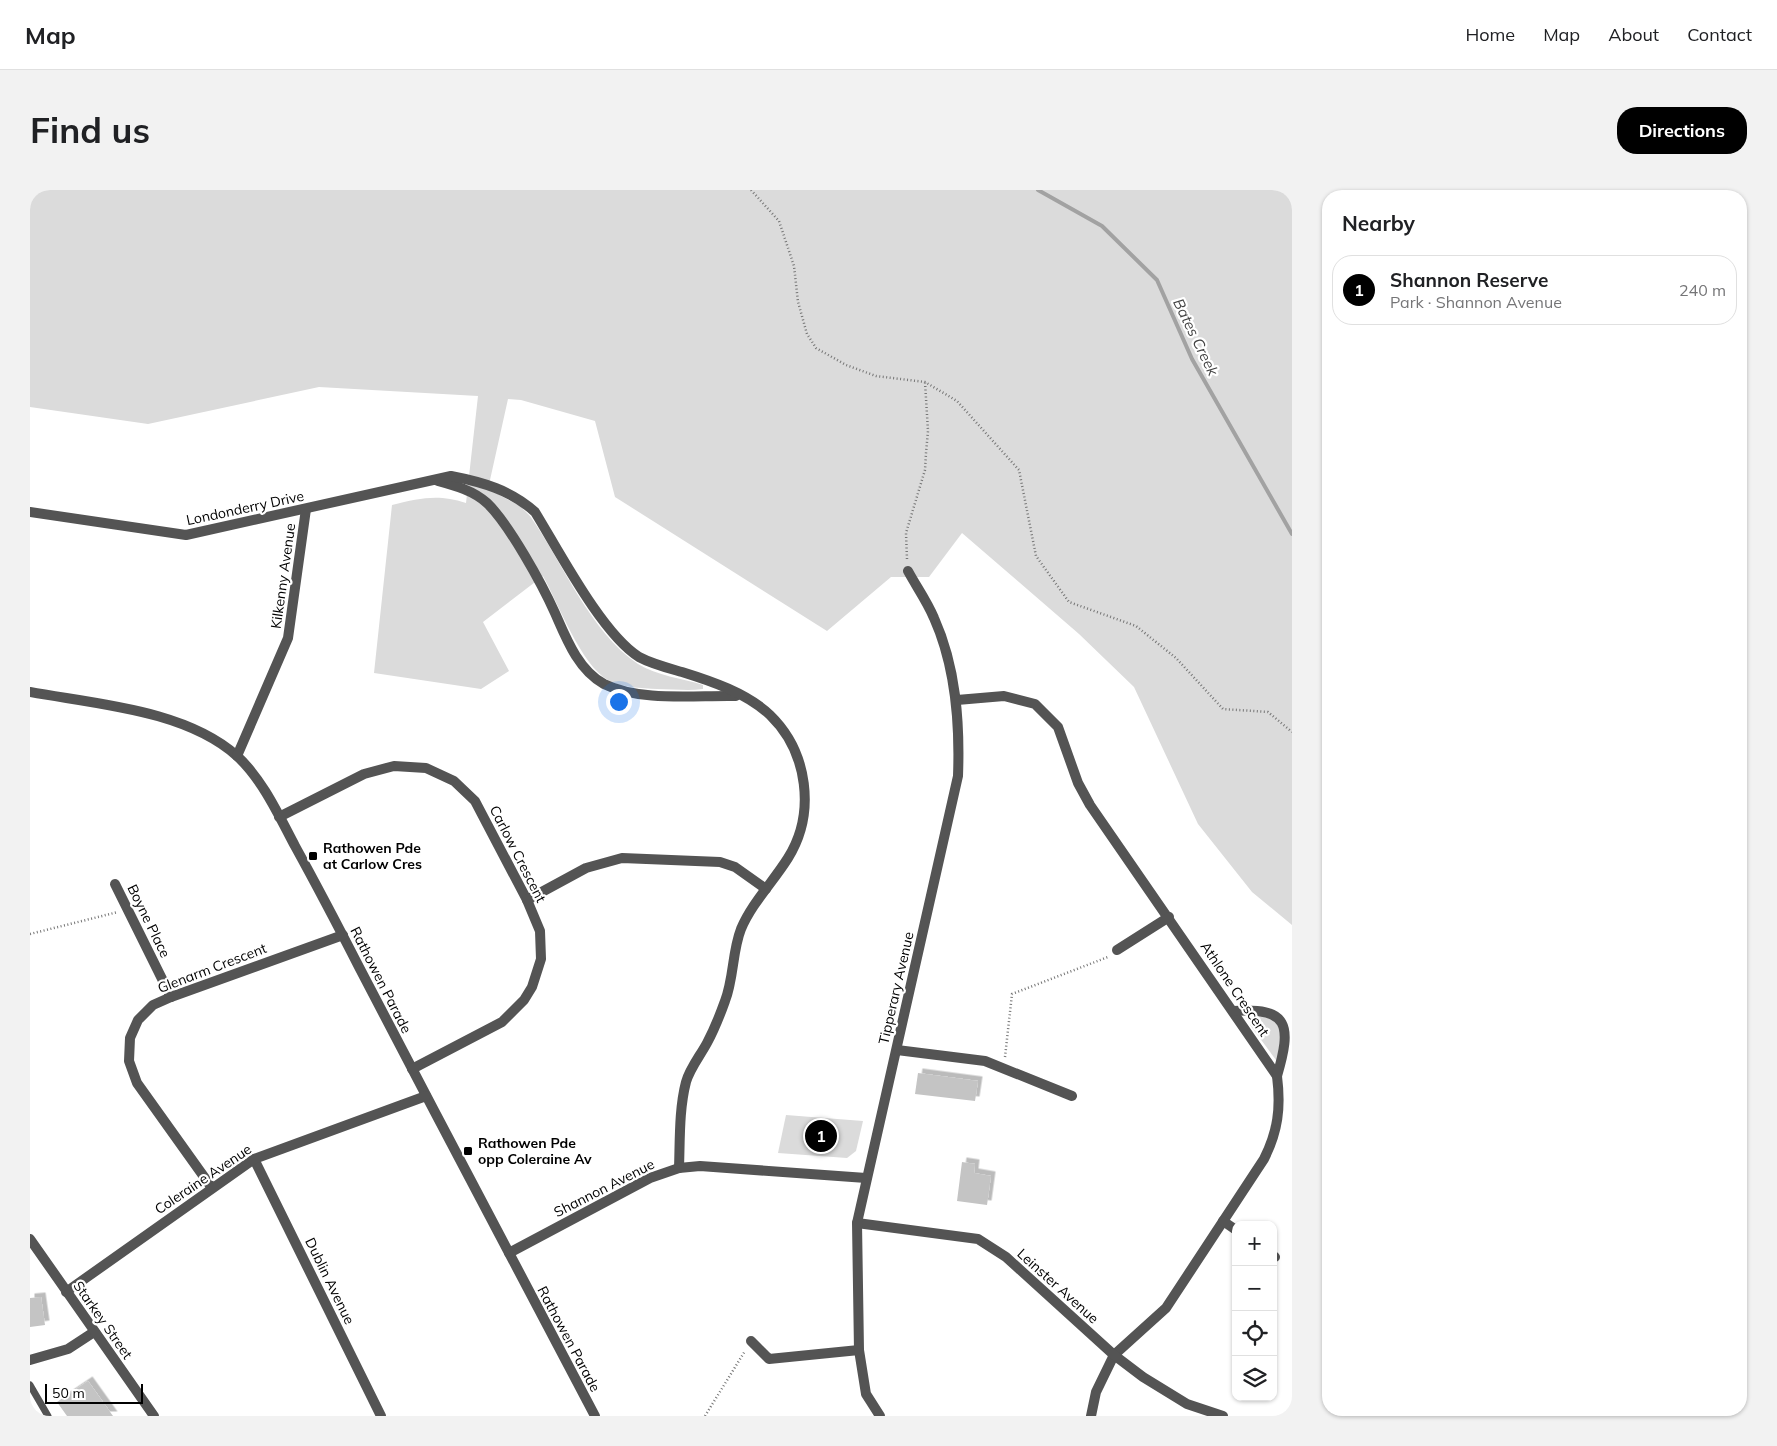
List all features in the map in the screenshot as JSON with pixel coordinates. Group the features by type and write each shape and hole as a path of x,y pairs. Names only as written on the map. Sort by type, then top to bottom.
{"street":[{"name":"Londonderry Drive","path":"30,512 186,535 451,476 486,483 524,502 535,512 595,609 622,643 640,658 710,681 770,715 796,751 804,780 805,812 797,839 788,857 741,929 735,948 726,999 708,1042 687,1081 683,1102 679,1168"},
{"name":"Londonderry Drive","path":"434,479 459,487 486,502 503,522 549,600 568,643 586,670 603,683 628,693 739,696"},
{"name":"Kilkenny Avenue","path":"237,756 288,638 306,509"},
{"name":"Tipperary Avenue","path":"880,1416 866,1394 859,1350 857,1223 958,776 957,700 946,652 934,618 908,570"},
{"name":"Rathowen Parade","path":"30,692 159,716 192,728 237,756 263,790 279,817 343,935 595,1416"},
{"name":"Athlone Crescent","path":"957,700 1004,696 1035,704 1058,727 1078,783 1090,805 1169,917 1276,1076 1279,1117 1275,1137 1264,1160 1166,1308 1114,1355"},
{"name":"Carlow Crescent","path":"279,817 364,774 394,766 426,768 454,782 475,802 527,900 540,931 541,959 532,986 524,1000 502,1022 412,1069"},
{"path":"527,900 586,868 622,858 720,862 734,867 766,889"},
{"name":"Boyne Place","path":"115,884 171,997"},
{"path":"1117,950 1169,917"},
{"name":"Glenarm Crescent","path":"212,1188 137,1083 129,1061 130,1038 138,1020 153,1006 171,997 343,935"},
{"path":"1233,1011 1256,1010 1275,1012 1287,1025 1292,1039 1289,1054 1276,1076"},
{"path":"897,1050 985,1061 1072,1096"},
{"name":"Coleraine Avenue","path":"66,1292 254,1159 426,1096"},
{"name":"Dublin Avenue","path":"254,1159 381,1416"},
{"name":"Shannon Avenue","path":"509,1253 650,1178 679,1168 700,1166 866,1178"},
{"path":"1224,1221 1232,1227"},
{"name":"Leinster Avenue","path":"857,1223 978,1240 1006,1257 1114,1355 1143,1377 1187,1404 1223,1416"},
{"name":"Starkey Street","path":"30,1239 154,1416"},
{"path":"30,1360 68,1349 94,1332"},
{"path":"751,1341 769,1359 859,1350"},
{"path":"1091,1416 1096,1392 1114,1355"}],"lane":[{"path":"30,1385 48,1416"}],"path":[{"path":"750,190 779,221 794,266 798,302 807,334 816,348 846,365 876,376 925,382 957,401 1019,470 1036,556 1070,602 1136,626 1176,658 1223,709 1268,712 1292,732"},
{"path":"908,570 906,533 924,470 928,431 925,382"},
{"path":"30,934 128,910"},
{"path":"1004,1068 1012,994 1106,959 1117,950"},
{"path":"705,1416 751,1341"}],"shaded area":[{"path":"30,190 1292,190 1292,925 1252,892 1198,824 1134,687 1079,634 962,533 929,577 891,577 827,631 615,497 595,421 521,400 508,399 488,489 520,506 530,516 591,616 621,650 645,668 703,685 703,689 638,688 620,685 608,680 598,672 580,648 543,576 483,622 509,671 481,689 374,673 392,505 429,498 456,500 466,503 478,396 319,387 148,424 30,407"},
{"path":"1256,1015 1267,1016 1281,1025 1279,1064 1250,1025 1251,1017"},
{"path":"786,1115 863,1121 856,1151 847,1158 778,1153"}],"building":[{"path":"918,1073 978,1081 975,1101 915,1094"},
{"path":"962,1162 975,1164 974,1173 991,1176 987,1205 957,1201"},
{"path":"41,1297 45,1325 30,1327 30,1298"},
{"path":"88,1381 113,1416 67,1416 57,1402"}],"waterway":[{"name":"Bates Creek","path":"1038,190 1102,226 1157,280 1192,359 1292,534"}],"place":[{"name":"Rathowen Pde at Carlow Cres","path":"313,856"},
{"name":"Shannon Reserve","path":"821,1136"},
{"name":"Rathowen Pde opp Coleraine Av","path":"468,1151"}]}
